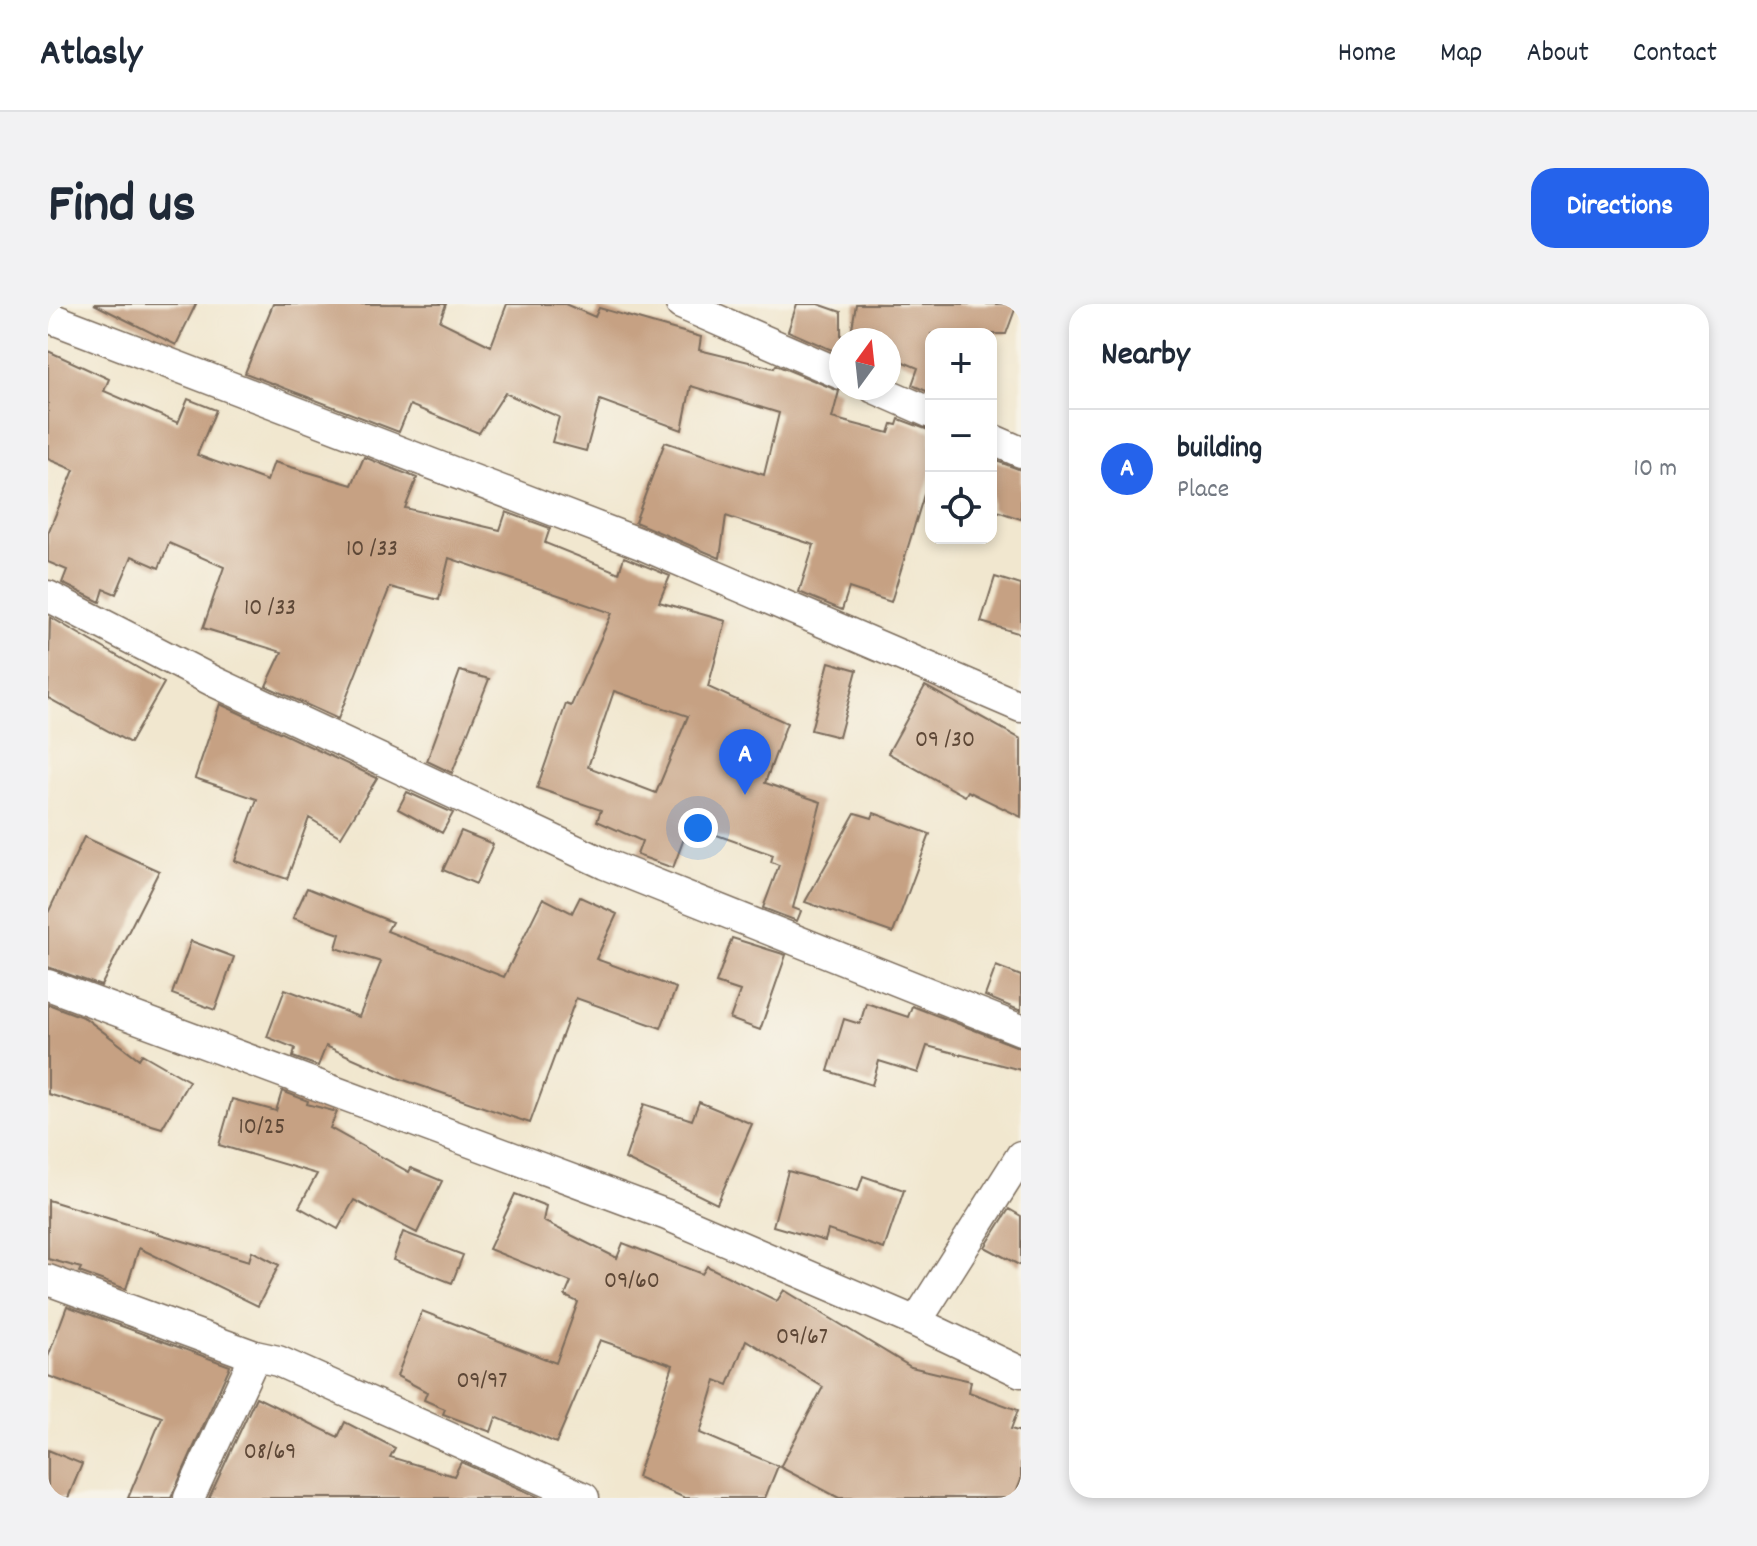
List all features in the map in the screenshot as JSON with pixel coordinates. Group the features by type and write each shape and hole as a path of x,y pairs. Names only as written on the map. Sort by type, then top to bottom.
{"street":[{"path":"681,304 829,369"},
{"path":"48,317 627,538 1021,707"},
{"path":"901,400 925,410"},
{"path":"997,442 1021,452"},
{"path":"48,596 215,682 605,864 1021,1030"},
{"path":"48,985 667,1215 916,1322 1021,1372"},
{"path":"916,1322 1021,1156"},
{"path":"48,1280 255,1356 278,1361 584,1498"},
{"path":"189,1498 255,1356"}],"building":[{"path":"94,304 196,304 176,345"},
{"path":"273,304 446,304 440,321 491,346 507,304 565,304 595,317 599,308 701,337 699,350 774,368 776,365 829,387 829,400 837,400 832,418 889,433 892,424 897,425 899,419 925,429 925,492 891,602 849,588 842,610 799,592 814,545 726,516 720,558 635,522 665,442 764,475 779,413 691,386 682,430 600,400 586,451 552,442 559,417 505,393 479,433 410,405 399,432 245,373"},
{"path":"797,304 818,304 841,312 841,328 829,328 829,349 788,331"},
{"path":"856,304 1017,304 1006,334 997,334 997,328 925,328 925,390 912,385 918,368 901,361 901,328 852,328"},
{"path":"48,351 109,379 104,391 178,423 188,399 216,410 197,455 267,481 274,462 352,485 364,457 417,478 405,508 500,530 506,512 550,528 545,543 619,573 624,557 670,576 659,602 726,621 708,687 787,723 765,783 821,802 793,908 801,911 797,921 763,908 779,865 771,862 773,855 689,825 673,868 637,855 642,841 597,821 601,810 537,788 566,704 571,706 612,613 449,558 439,600 390,587 338,719 266,686 282,652 203,628 224,567 169,543 159,568 132,556 116,594 104,589 100,602 62,583 67,570 48,562 48,533 74,470 48,459","holes":["614,691 688,716 656,793 588,767"]},
{"path":"997,461 1021,470 1021,519 997,511"},
{"path":"995,577 1021,585 1021,634 981,622"},
{"path":"50,617 164,683 130,743 48,698"},
{"path":"829,662 857,670 839,737 811,730"},
{"path":"460,671 489,679 452,773 427,761"},
{"path":"925,686 1021,739 1021,817 968,791 965,796 888,753"},
{"path":"220,704 377,778 341,837 309,818 287,879 235,861 257,799 195,778"},
{"path":"407,792 453,813 442,833 398,809"},
{"path":"855,813 872,818 874,813 930,834 893,933 805,902"},
{"path":"461,831 493,844 476,884 443,870"},
{"path":"84,837 159,871 101,986 48,967 48,913"},
{"path":"307,888 392,922 387,931 504,977 543,898 572,913 580,897 617,914 596,959 676,988 661,1028 576,998 530,1123 398,1078 326,1046 318,1066 293,1057 295,1048 267,1037 285,989 359,1017 381,962 336,948 340,934 293,918"},
{"path":"732,938 786,955 760,1030 730,1019 740,991 716,983"},
{"path":"191,941 234,957 215,1010 172,994"},
{"path":"996,966 1021,976 1021,1011 985,996"},
{"path":"866,1003 908,1017 912,1006 1021,1048 1021,1070 927,1046 918,1073 879,1061 872,1085 828,1071 844,1019 860,1024"},
{"path":"48,1004 85,1018 139,1059 142,1054 189,1081 162,1128 48,1094"},
{"path":"282,1091 308,1101 307,1104 337,1112 330,1128 409,1172 411,1168 442,1181 417,1233 354,1200 338,1229 299,1207 317,1174 219,1145 232,1099 276,1111"},
{"path":"699,1102 752,1124 717,1204 625,1159 644,1104 692,1120"},
{"path":"788,1171 858,1191 863,1176 904,1190 884,1249 828,1230 825,1241 773,1226"},
{"path":"515,1194 546,1206 543,1221 617,1258 623,1243 702,1274 707,1266 777,1301 784,1290 911,1367 971,1381 969,1392 1018,1410 1011,1429 1021,1432 1021,1480 1014,1498 839,1498 780,1467 823,1387 746,1340 728,1385 716,1380 700,1433 778,1466 765,1498 685,1498 637,1477 673,1365 600,1340 556,1443 496,1417 491,1432 443,1414 445,1409 424,1400 427,1392 397,1376 422,1311 556,1363 578,1302 565,1296 571,1282 489,1249"},
{"path":"48,1200 249,1261 252,1251 279,1265 258,1306 139,1248 126,1289 79,1272 81,1268 48,1259"},
{"path":"1009,1209 1021,1216 1021,1266 985,1247"},
{"path":"403,1232 463,1255 452,1283 393,1260"},
{"path":"67,1306 230,1366 171,1498 128,1498 162,1417 48,1376 48,1357"},
{"path":"256,1397 338,1437 345,1422 395,1448 390,1457 454,1476 461,1462 540,1498 209,1498"},
{"path":"48,1450 82,1464 68,1498 48,1498"}],"place":[{"name":"building","path":"745,795"}]}
